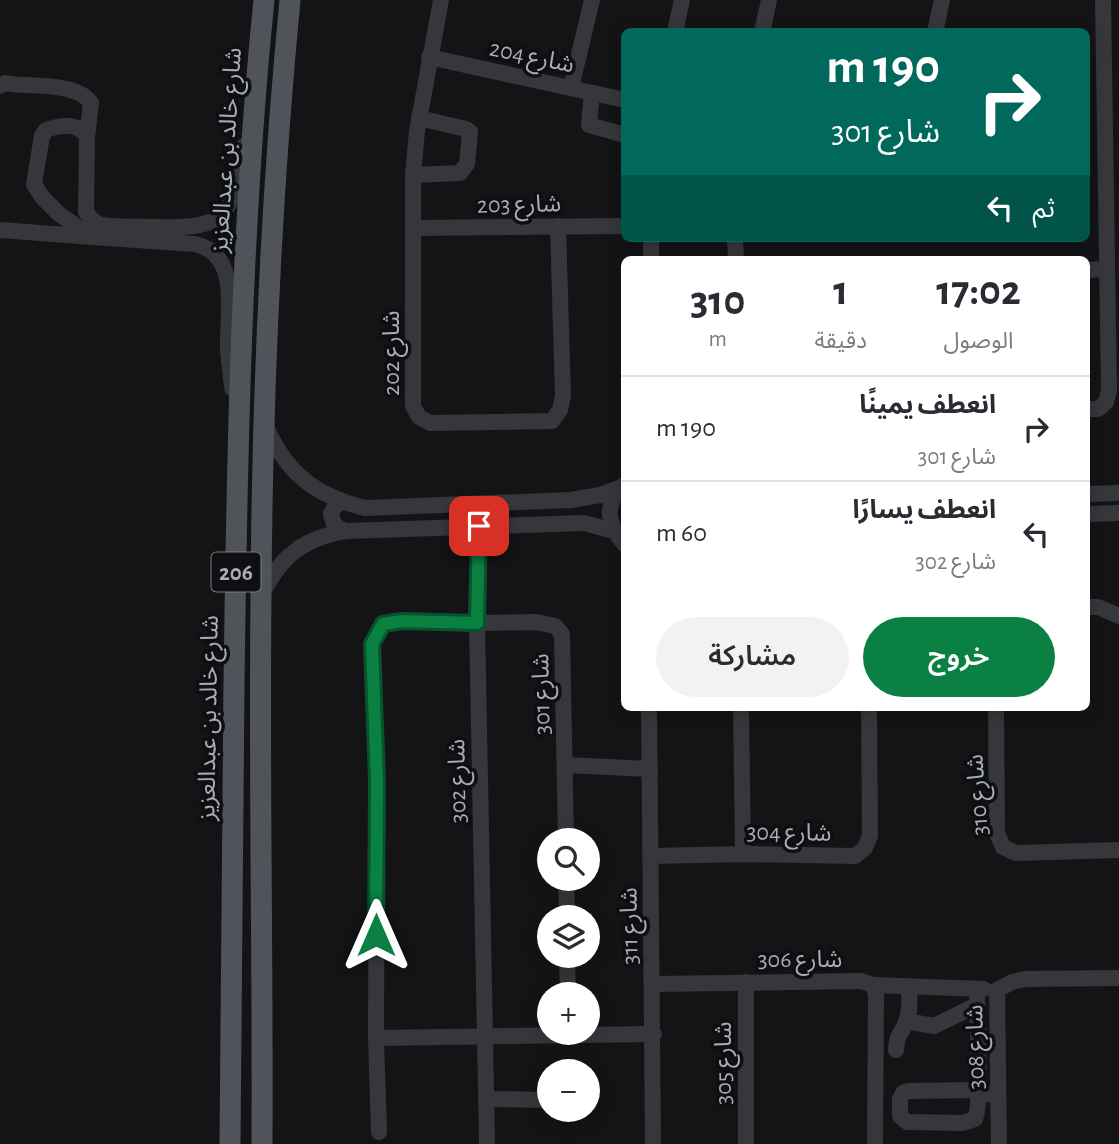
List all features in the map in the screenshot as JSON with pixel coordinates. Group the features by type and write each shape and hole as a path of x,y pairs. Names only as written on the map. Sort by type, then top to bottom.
{"main road":[{"name":"شارع خالد بن عبدالعزيز","path":"230,1144 237,435 255,90 264,0"},
{"name":"شارع خالد بن عبدالعزيز","path":"262,1144 261,597 264,421 272,232 290,0"}],"street":[{"name":"شارع 202","path":"441,0 419,118 413,175 413,406 419,417 430,422 552,421 560,410 563,396 558,226"},
{"path":"571,88 592,0"},
{"path":"676,28 682,0"},
{"path":"763,28 769,0"},
{"path":"936,28 942,0"},
{"path":"1090,409 1098,409 1106,402 1109,391 1106,269 1112,203 1104,127 1103,0"},
{"name":"شارع 204","path":"429,57 621,99"},
{"path":"0,86 5,83 55,87 86,96 90,103 86,212 92,220 101,225 112,226 195,227 214,220 229,204 238,174 255,90"},
{"path":"592,93 589,125 621,134"},
{"path":"413,175 460,173 467,164 470,132 462,126 419,118"},
{"path":"1090,125 1104,127"},
{"path":"87,137 83,130 75,126 58,126 46,130 42,136 34,184 42,197 59,214 92,237"},
{"name":"شارع 203","path":"413,229 621,226"},
{"path":"0,230 195,244 218,257 223,265 228,287 228,351 237,435"},
{"path":"1090,270 1106,269"},
{"path":"264,421 272,441 285,461 301,478 319,491 342,502 365,508 571,500 600,495 621,486"},
{"path":"621,488 610,508 610,522 621,540"},
{"path":"1090,494 1119,492"},
{"path":"342,502 335,506 331,514 332,522 346,531"},
{"path":"1090,514 1119,513"},
{"path":"261,597 272,574 289,555 309,541 346,531 584,523 614,531"},
{"name":"شارع 302","path":"479,526 477,623 486,1142"},
{"path":"1090,607 1098,607 1119,616"},
{"name":"شارع 301","path":"379,1132 376,1038 377,782 372,644 383,624 402,621 536,622 555,626 562,634 566,828"},
{"name":"شارع 311","path":"649,711 653,1144"},
{"path":"741,711 743,854"},
{"name":"شارع 304","path":"651,856 855,856 865,848 870,836 869,711"},
{"name":"شارع 310","path":"996,711 997,833 1003,847 1016,853 1119,850"},
{"name":"شارع 301","path":"565,765 650,769"},
{"name":"شارع 308","path":"999,1144 997,990 1025,979 1119,978"},
{"name":"شارع 306","path":"653,984 861,981 873,985 876,994 875,1144"},
{"name":"شارع 305","path":"746,982 746,1144"},
{"path":"873,985 909,986 977,997"},
{"path":"896,1050 899,1031 906,1021 909,986"},
{"path":"906,1021 934,1026 977,997 997,990"},
{"path":"977,997 977,1090 977,1109 975,1119 963,1123 902,1120 902,1093 913,1090 977,1090 999,1103"},
{"path":"600,1033 654,1034"},
{"path":"376,1038 537,1034"},
{"path":"875,1095 900,1105"},
{"path":"486,1099 537,1100"},
{"path":"977,1109 999,1103"},
{"path":"875,1112 900,1105"}],"route":[{"path":"376,935 377,782 372,644 383,624 402,621 477,623 479,526"}]}
